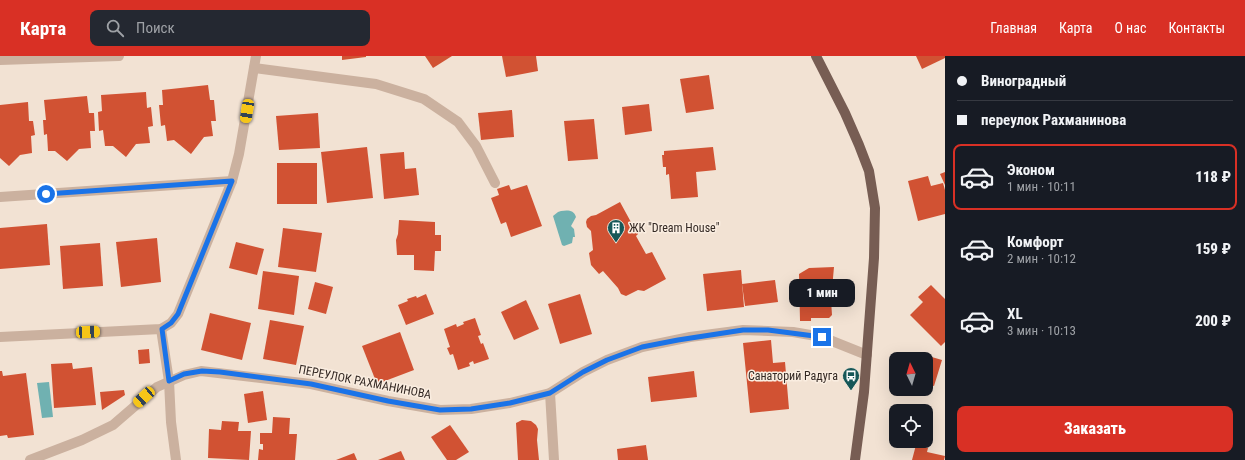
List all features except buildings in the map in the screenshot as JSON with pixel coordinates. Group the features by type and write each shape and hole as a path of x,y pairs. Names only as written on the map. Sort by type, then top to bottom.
{"main road":[{"path":"816,56 845,113 859,145 869,171 875,208 874,258 867,355 864,392 855,460"}],"street":[{"path":"0,60 119,56"},
{"path":"0,337 162,329 171,323 178,314 232,181 240,154 256,56"},
{"path":"254,68 376,84 424,99 458,122 476,146 495,183"},
{"path":"0,197 232,181"},
{"path":"162,329 169,381 171,422 176,460"},
{"name":"ПЕРЕУЛОК РАХМАНИНОВА","path":"30,460 82,440 113,425 157,387 184,374 202,371 311,384 388,401 440,410 471,409 510,403 550,393 589,369 607,360 642,347 690,337 743,330 768,330 822,337 867,355"},
{"path":"550,393 554,460"}],"water":[{"path":"561,211 570,211 574,213 576,217 571,226 574,229 575,237 573,237 572,243 564,246 562,245 553,216"},
{"path":"49,382 53,417 42,418 37,383"}],"place":[{"name":"ЖК \"Dream House\"","path":"616,243"},
{"name":"Санаторий Радуга","path":"851,391"}],"route":[{"path":"46,194 232,181 178,314 171,323 162,329 169,381 184,374 202,371 220,372 311,384 388,401 440,410 471,409 510,403 550,393 583,372 607,360 642,347 690,337 743,330 793,332 822,337"}]}
